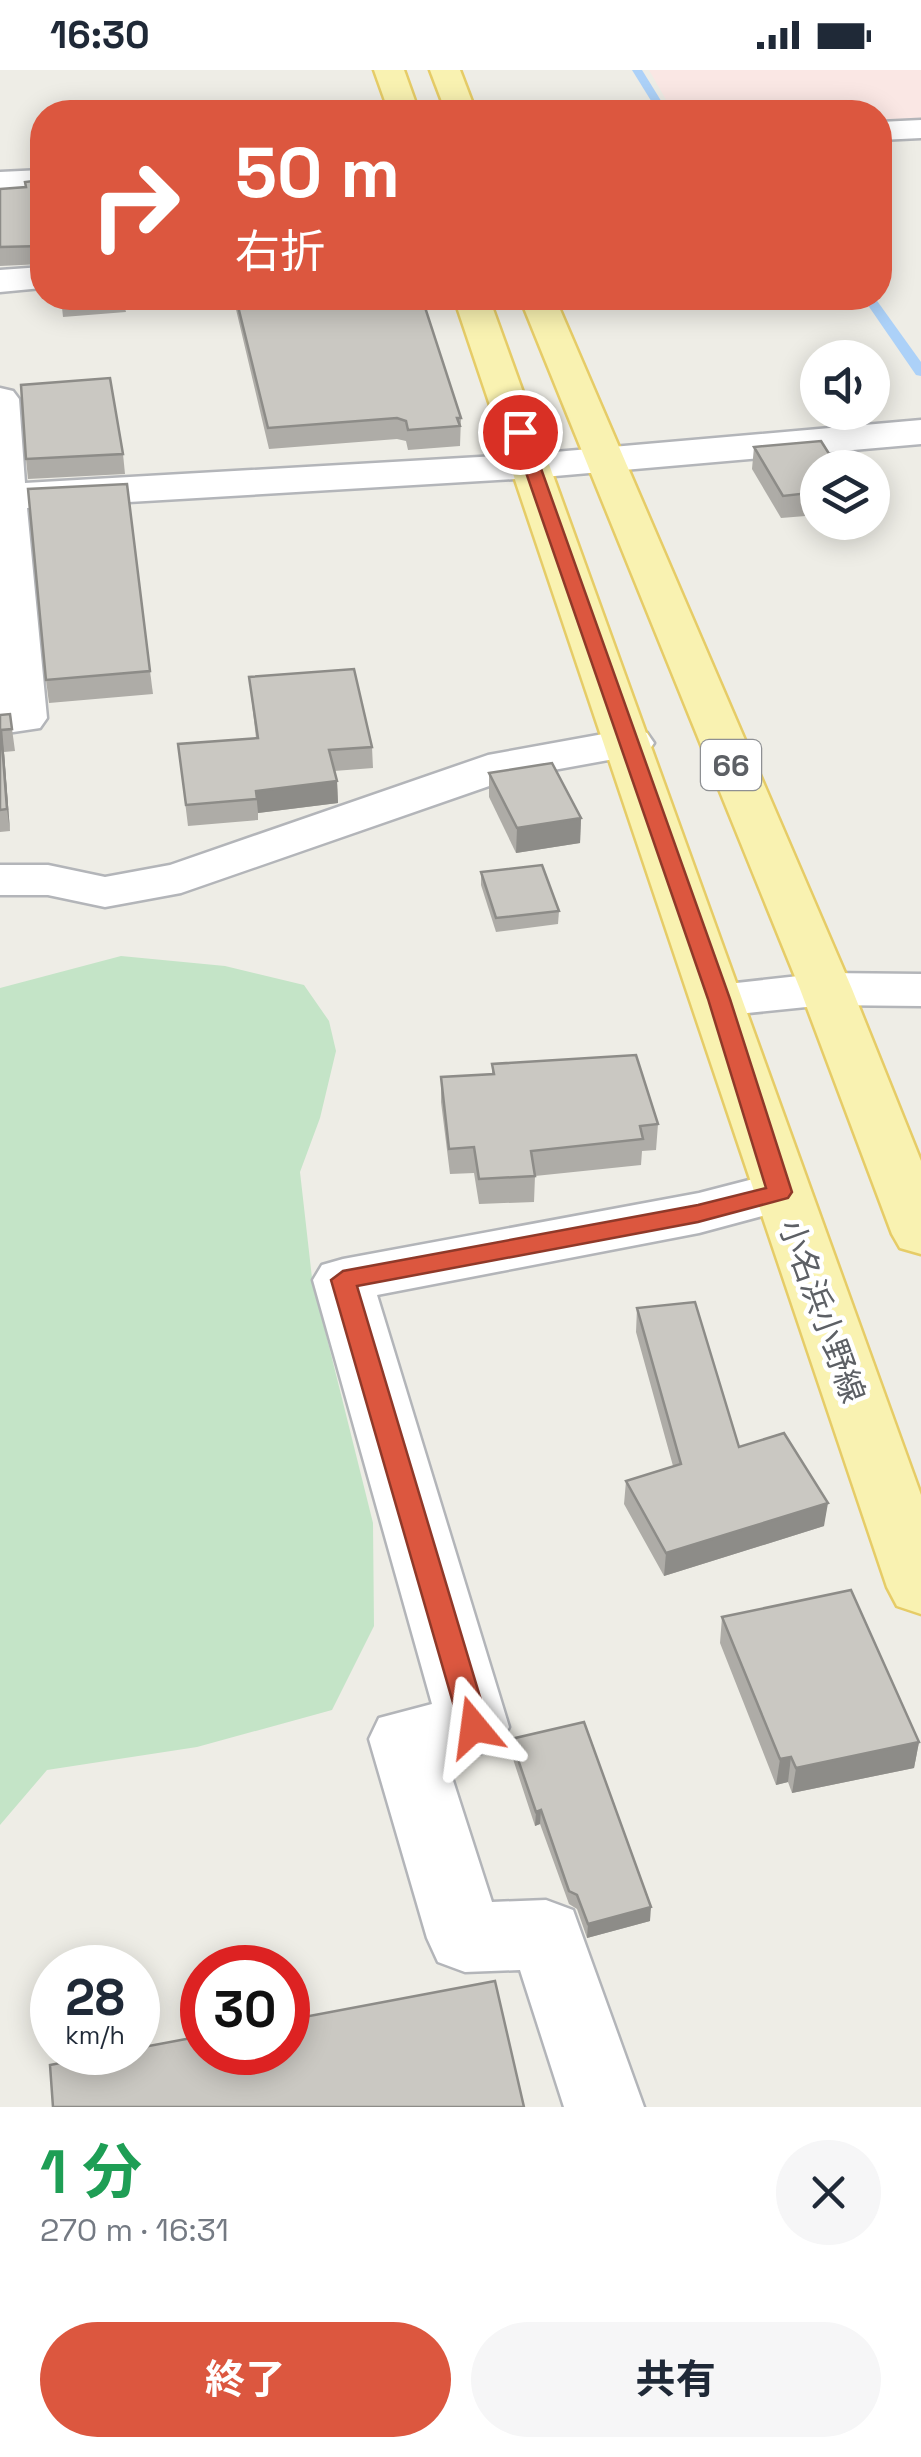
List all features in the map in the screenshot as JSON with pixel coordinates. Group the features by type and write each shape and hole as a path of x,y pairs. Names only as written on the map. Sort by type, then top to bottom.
{"main road":[{"path":"389,70 400,100"},
{"path":"444,70 456,100"},
{"name":"小名浜小野線","path":"475,310 631,743 780,1192 921,1587"},
{"name":"66","path":"542,310 826,989 921,1234"}],"street":[{"path":"892,130 921,129"},
{"path":"0,182 30,181"},
{"path":"0,281 30,279"},
{"path":"0,399 7,639 24,718 0,720"},
{"path":"4,497 532,466 921,432"},
{"path":"0,880 48,880 105,892 182,878 505,765 631,743"},
{"path":"719,999 826,989 921,990"},
{"path":"604,2107 546,1934 466,1938 404,1739 474,1727 343,1280 698,1213 780,1192"}],"shaded area":[{"path":"649,70 921,70 921,120 892,122 892,100 666,100"}],"green space":[{"path":"121,956 225,966 304,985 329,1021 336,1051 320,1118 300,1172 312,1278 373,1523 374,1626 332,1710 197,1747 47,1770 0,1825 0,988"}],"building":[{"path":"30,181 30,246 0,247 0,189 26,187 25,182"},
{"path":"239,310 426,310 461,418 457,418 460,426 408,430 406,421 397,418 268,428"},
{"path":"110,378 123,454 26,459 21,385"},
{"path":"821,441 827,450 800,450 800,494 783,496 754,447"},
{"path":"127,484 150,671 46,680 28,489"},
{"path":"354,669 372,747 329,750 337,781 256,791 257,799 186,805 178,744 258,738 249,677"},
{"path":"10,714 12,729 1,730 7,809 0,810 0,715"},
{"path":"552,763 581,818 517,828 489,773"},
{"path":"542,865 559,911 496,918 481,872"},
{"path":"636,1055 658,1124 640,1126 643,1139 531,1151 535,1176 479,1179 474,1147 449,1149 441,1077 494,1074 492,1064"},
{"path":"695,1302 739,1447 784,1433 828,1503 666,1553 626,1481 681,1464 637,1308"},
{"path":"851,1590 919,1742 796,1768 791,1757 780,1759 722,1617"},
{"path":"584,1722 651,1907 588,1924 577,1895 569,1891 541,1810 536,1812 511,1739"},
{"path":"495,1981 524,2107 53,2107 51,2075 160,2075 160,2044 180,2040 180,2075 310,2075 310,2016"}],"waterway":[{"path":"637,70 656,100"},
{"path":"877,310 921,372"}],"route":[{"path":"474,1727 343,1280 698,1213 780,1192 719,999 520,432"}]}
